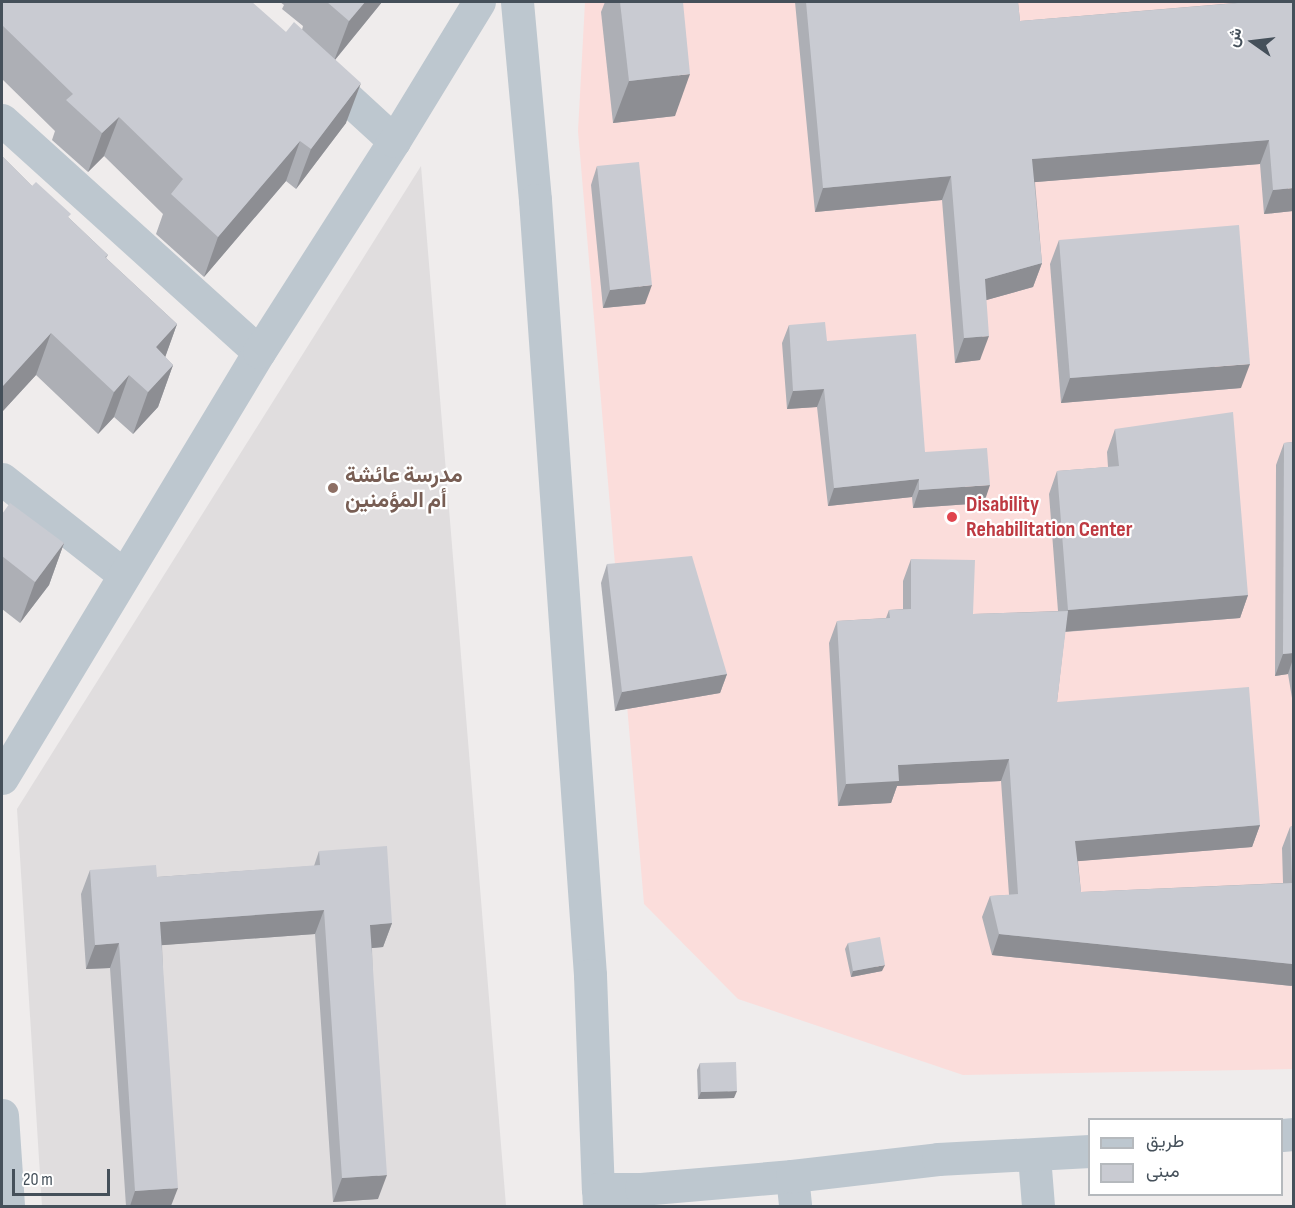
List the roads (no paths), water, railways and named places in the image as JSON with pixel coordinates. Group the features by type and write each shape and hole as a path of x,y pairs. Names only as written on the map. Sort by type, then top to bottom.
{"street":[{"path":"2,777 259,352 394,141 479,2"},
{"path":"517,2 535,200 590,975 599,1198 641,1189 794,1191 938,1159 1034,1156 1088,1151"},
{"path":"302,56 394,141"},
{"path":"2,120 259,352"},
{"path":"2,479 124,575"},
{"path":"2,1115 8,1206"},
{"path":"1034,1156 1038,1206"}],"place":[{"name":"مدرسة عائشة أم المؤمنين","path":"333,488"},
{"name":"Disability Rehabilitation Center","path":"952,517"}]}
